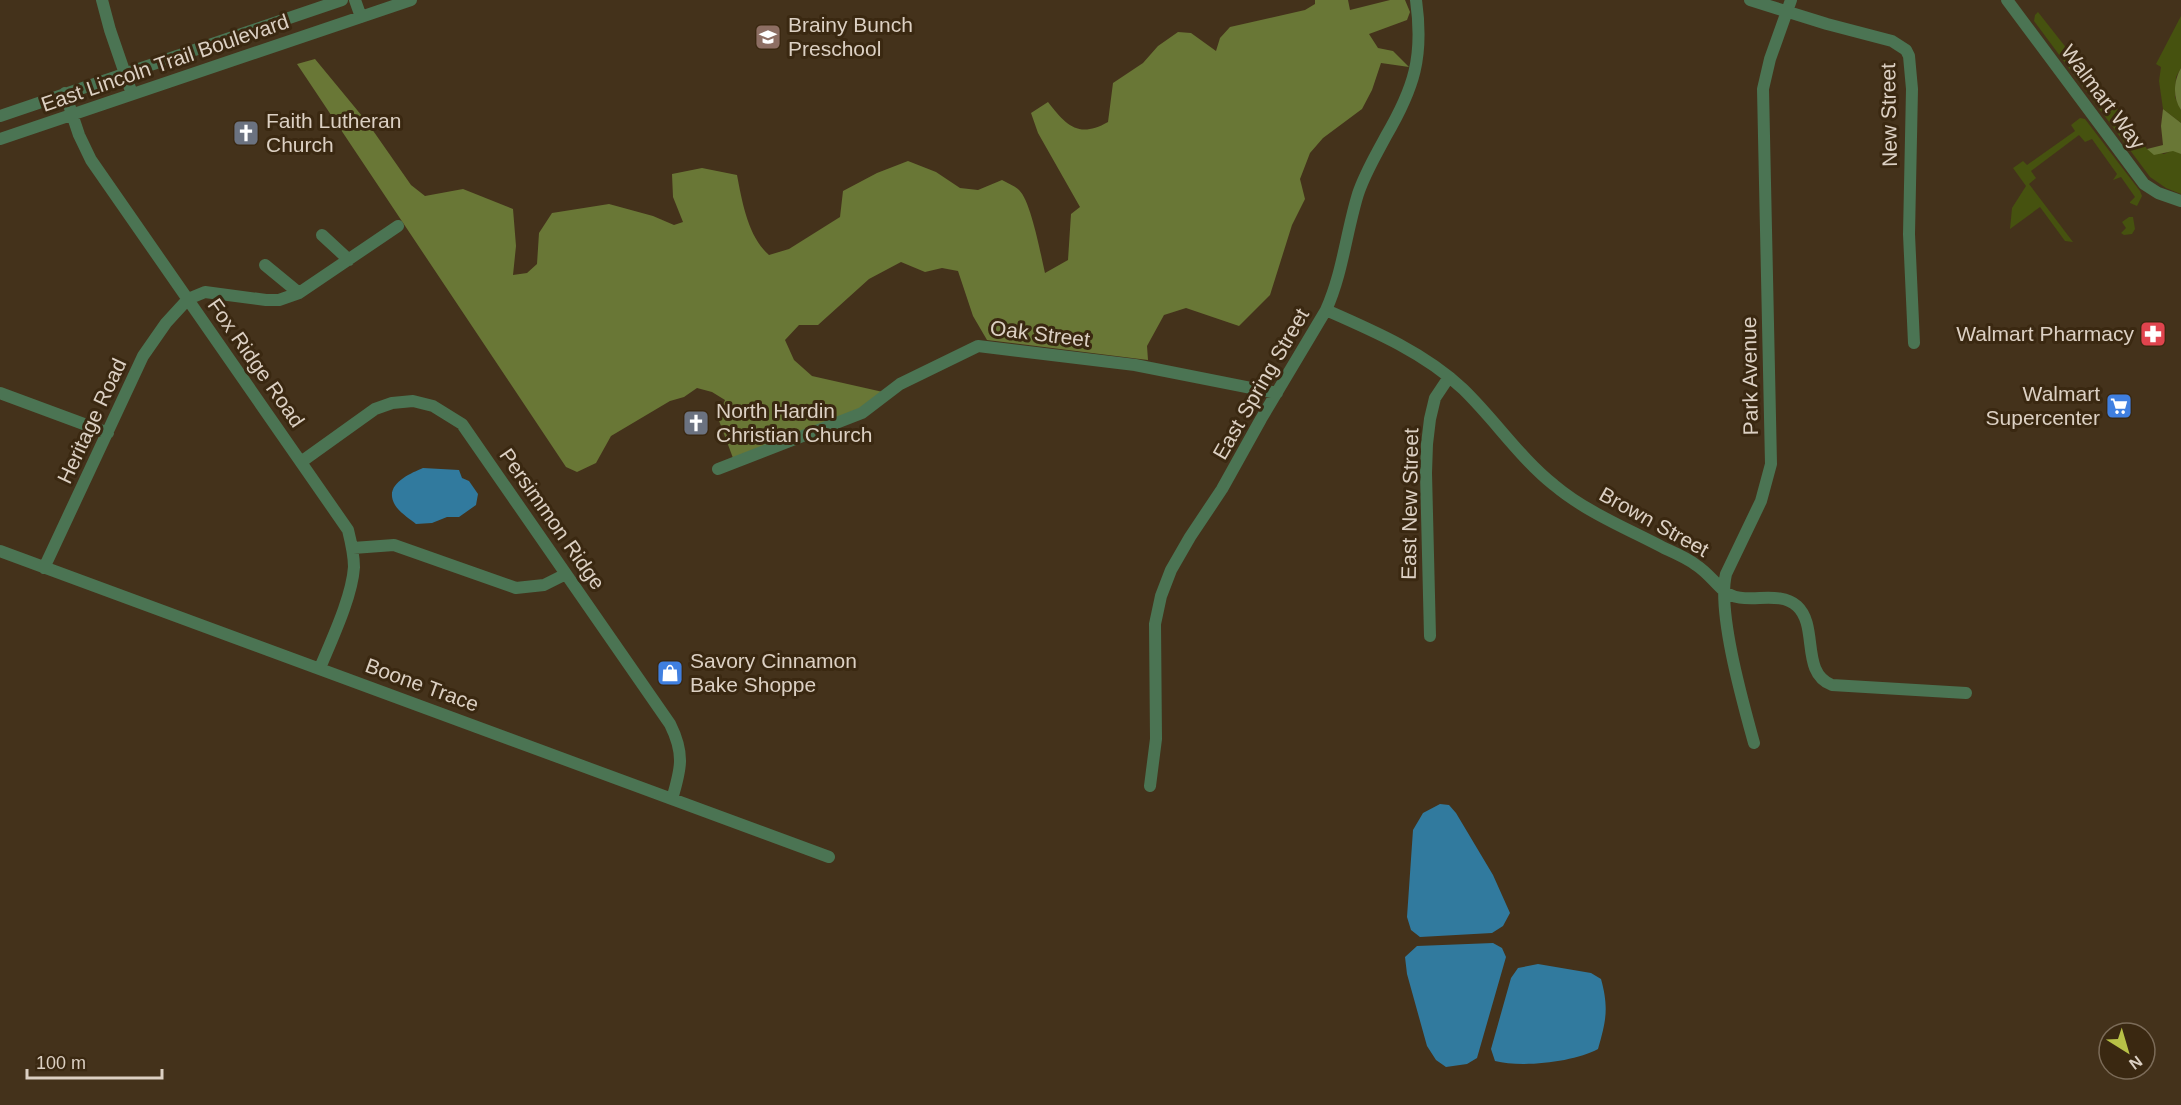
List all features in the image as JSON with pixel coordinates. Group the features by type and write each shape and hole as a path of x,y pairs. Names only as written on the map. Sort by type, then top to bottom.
{"street":[{"path":"102,0 132,94"},
{"name":"East Lincoln Trail Boulevard","path":"0,116 124,72 342,0"},
{"path":"355,0 360,17"},
{"name":"East Lincoln Trail Boulevard","path":"0,139 411,0"},
{"name":"East Spring Street","path":"1150,786 1156,739 1155,624 1161,596 1171,570 1222,489 1326,310 1338,283 1359,192 1372,160 1403,107 1414,80 1418,42 1416,0"},
{"name":"New Street","path":"1750,0 1789,6 1892,42 1905,50 1909,56 1912,90 1910,234 1914,343"},
{"name":"Walmart Way","path":"2007,0 2144,184 2158,193 2181,201"},
{"name":"Park Avenue","path":"1754,742 1735,664 1724,605 1724,591 1726,574 1761,501 1771,464 1763,89 1770,59 1789,6"},
{"name":"Fox Ridge Road","path":"65,93 91,160 344,524 353,548 354,566 351,585 320,668"},
{"path":"188,299 205,292 279,300 299,293 398,226"},
{"path":"322,234 349,260"},
{"path":"265,265 299,293"},
{"name":"Heritage Road","path":"44,568 143,356 166,323 188,299"},
{"name":"Brown Street","path":"1326,310 1419,356 1449,377 1554,485 1599,514 1695,564 1724,591 1738,597 1786,600 1796,604 1805,620 1814,665 1825,682 1832,685 1966,693"},
{"name":"Oak Street","path":"717,469 862,413 900,384 978,346 1136,365 1277,393"},
{"name":"East New Street","path":"1430,636 1427,444 1435,398 1449,377"},
{"path":"0,393 108,433"},
{"name":"Persimmon Ridge","path":"301,462 375,409 392,403 413,401 433,405 462,424 670,724 679,741 682,758 672,799"},
{"path":"353,548 394,545 516,588 544,585 566,574"},
{"name":"Boone Trace","path":"0,551 829,857"}],"green space":[{"path":"1315,0 1348,0 1350,10 1390,0 1405,0 1410,12 1407,20 1369,34 1378,48 1393,51 1409,67 1381,63 1372,90 1362,109 1323,138 1310,153 1300,179 1305,199 1292,225 1270,295 1239,326 1186,308 1164,315 1147,346 1148,360 987,340 973,316 958,271 942,268 925,272 901,262 869,279 818,325 799,325 785,340 794,360 812,376 883,392 859,410 733,458 718,418 725,400 712,392 697,388 684,397 670,401 611,436 596,463 577,472 566,467 297,64 315,59 367,122 411,185 425,196 463,189 513,209 516,246 513,275 527,273 537,264 539,233 552,213 609,204 653,216 674,225 683,222 673,197 672,174 702,168 737,175 751,229 769,255 789,249 840,217 843,191 877,173 908,161 936,172 960,188 978,190 1002,180 1017,189 1028,205 1045,273 1068,260 1071,214 1080,207 1038,133 1031,113 1048,102 1067,123 1074,127 1088,129 1098,127 1108,122 1113,83 1143,63 1158,46 1178,32 1191,33 1216,51 1220,38 1230,27 1305,10 1315,4"},
{"path":"2038,12 2113,103 2147,149 2164,154 2173,150 2181,154 2181,194 2166,188 2150,177 2034,21"},
{"path":"2181,16 2181,68 2176,77 2175,97 2181,110 2181,123 2163,109 2159,81 2161,67 2156,64"},
{"path":"2181,68 2181,110 2176,100 2175,89"},
{"path":"2163,109 2181,123 2181,154 2173,151 2154,155 2147,149 2163,145 2161,126"},
{"path":"2080,118 2085,119 2140,191 2142,196 2137,206 2130,203 2135,197 2121,177 2113,180 2117,174 2092,139 2085,142 2079,135 2031,171 2036,178 2029,184 2073,242 2065,241 2040,207 2010,229 2012,208 2026,186 2013,168 2023,161 2027,165 2075,131 2071,125"},
{"path":"2133,217 2135,229 2132,234 2124,235 2121,233 2126,228 2122,222"}],"water":[{"path":"423,468 459,470 462,478 469,481 478,494 476,505 459,517 447,517 432,523 416,524 397,508 392,492 399,481"},
{"path":"1440,804 1449,805 1456,813 1493,875 1510,913 1503,926 1492,933 1420,937 1411,930 1407,917 1413,830 1423,813"},
{"path":"1493,943 1502,948 1506,957 1477,1058 1467,1064 1446,1067 1436,1060 1427,1046 1407,974 1405,957 1417,946"},
{"path":"1538,964 1591,973 1601,979 1606,1014 1598,1049 1576,1057 1533,1064 1495,1061 1491,1049 1511,978 1518,968"}],"place":[{"name":"Brainy Bunch Preschool","path":"768,37"},
{"name":"Faith Lutheran Church","path":"246,133"},
{"name":"Walmart Pharmacy","path":"2153,334"},
{"name":"Walmart Supercenter","path":"2119,406"},
{"name":"North Hardin Christian Church","path":"696,423"},
{"name":"Savory Cinnamon Bake Shoppe","path":"670,673"}]}
